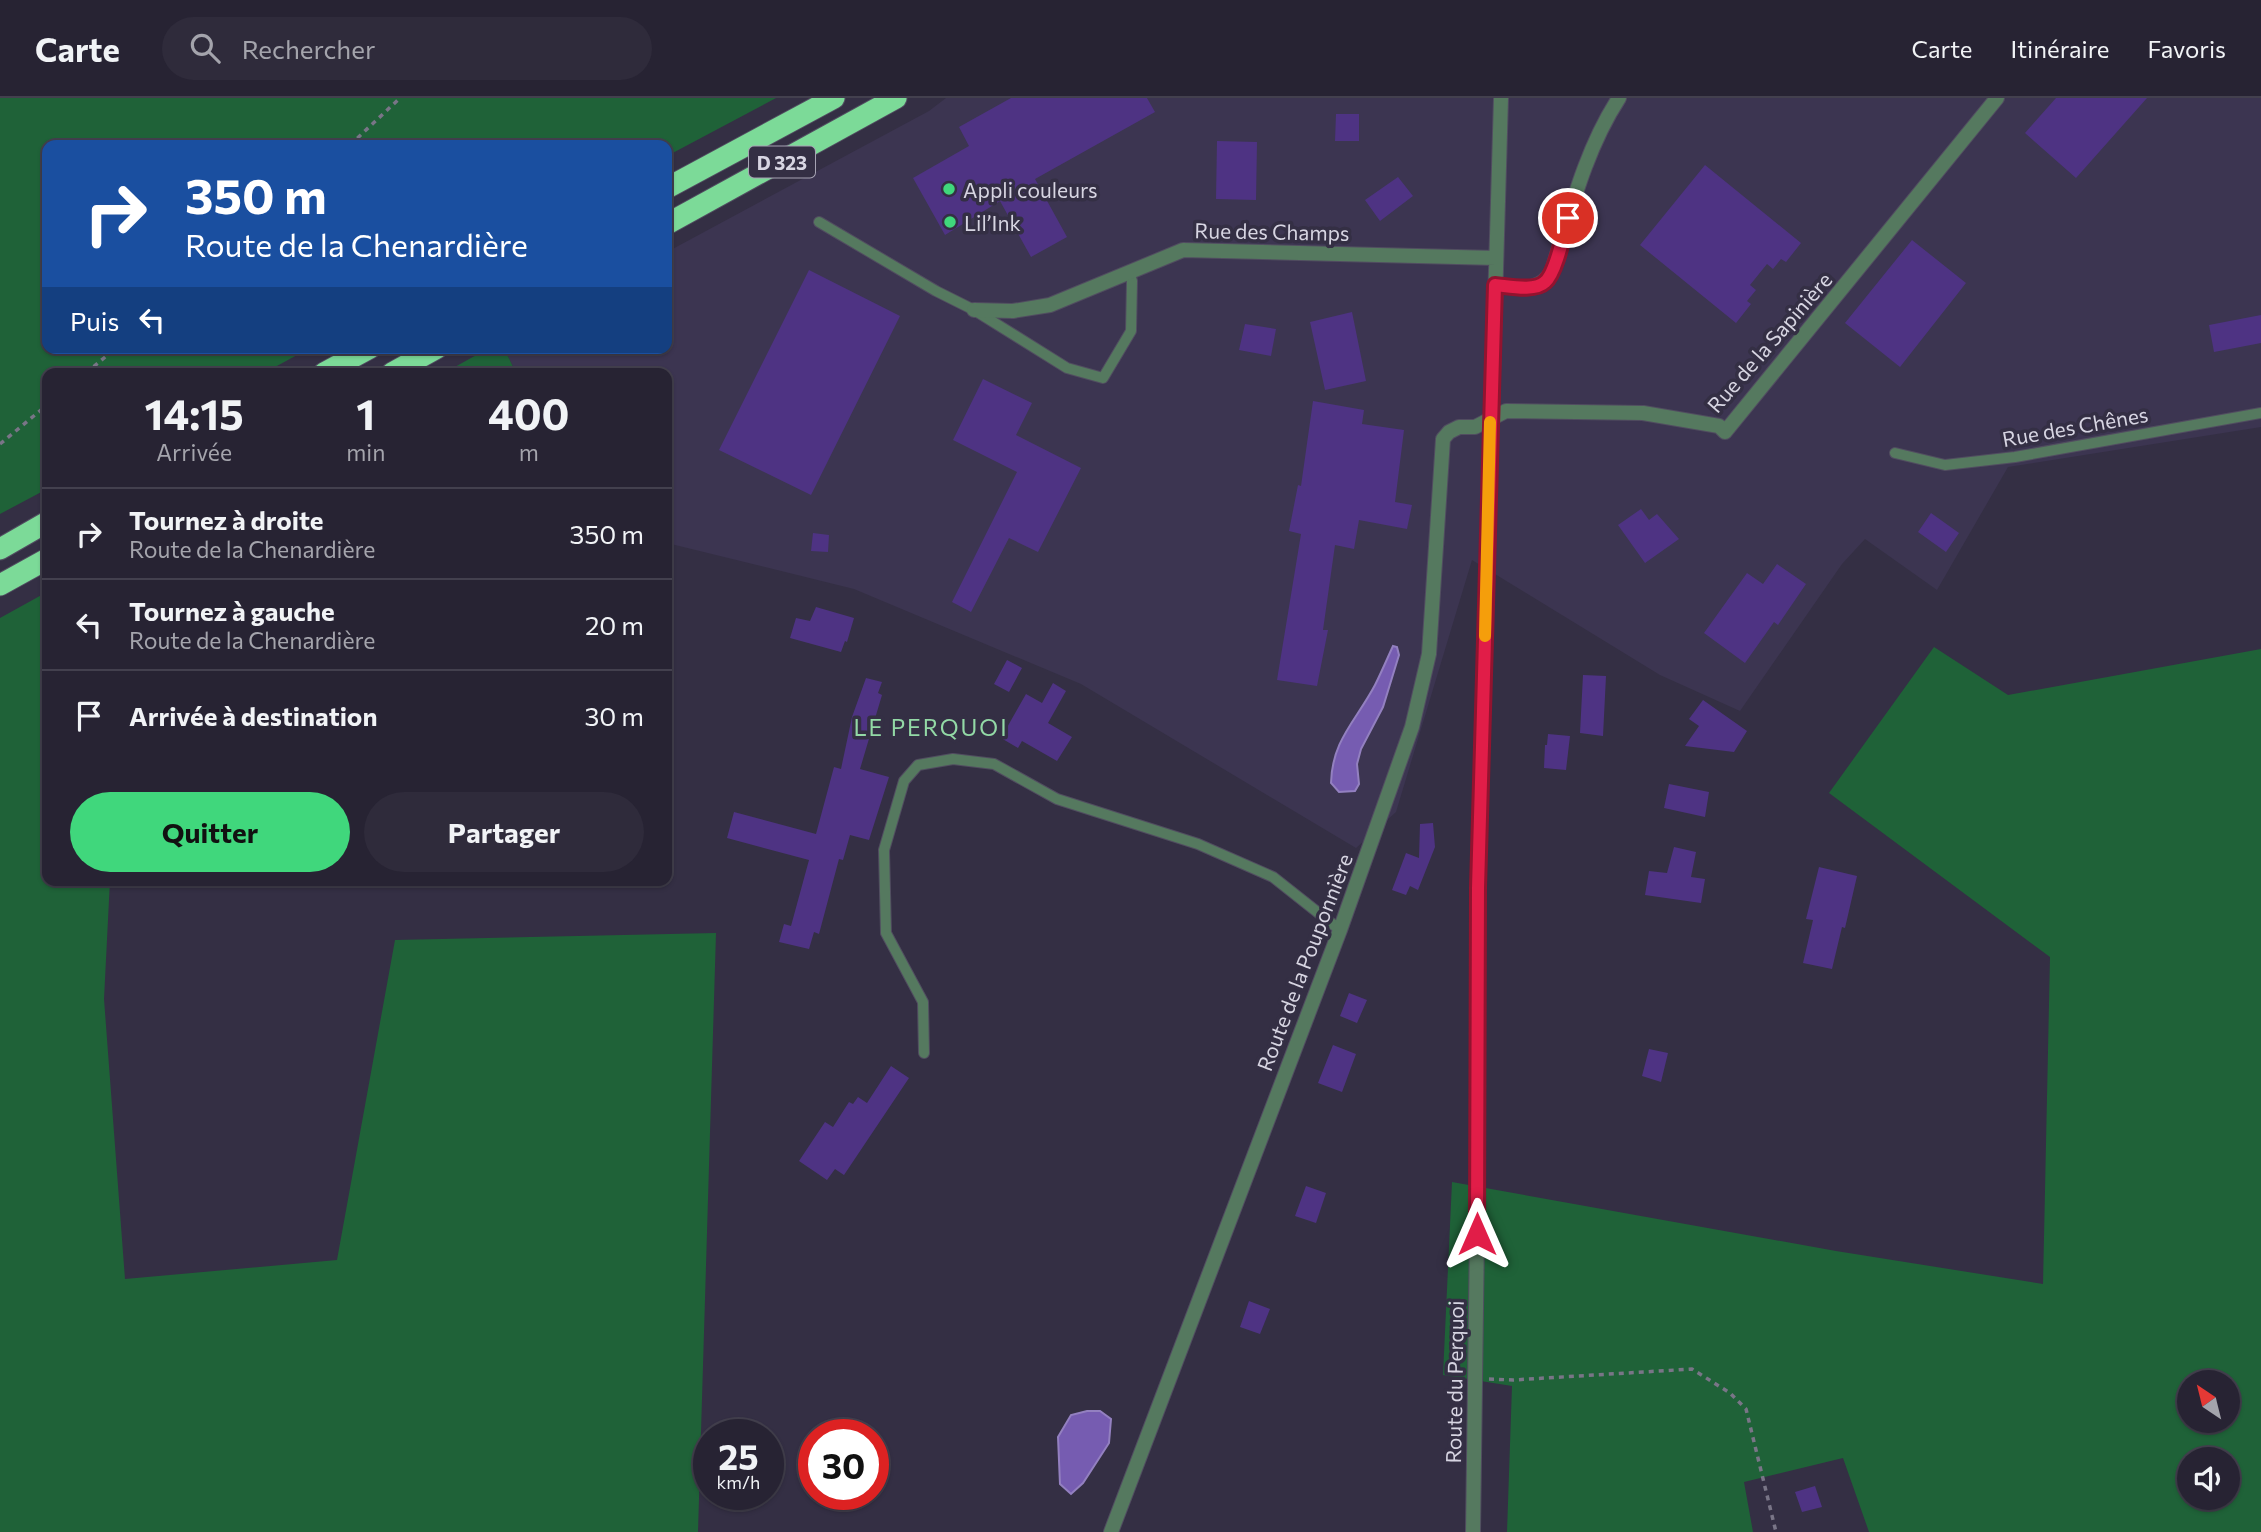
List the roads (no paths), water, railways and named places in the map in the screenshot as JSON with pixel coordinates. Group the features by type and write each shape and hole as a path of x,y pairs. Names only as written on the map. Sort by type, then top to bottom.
{"highway":[{"name":"D 323","path":"672,185 834,98"},
{"name":"D 323","path":"672,221 895,98"},
{"path":"333,368 359,354"},
{"path":"401,368 426,354"},
{"path":"0,549 42,525"},
{"path":"0,584 42,562"}],"street":[{"name":"Route du Perquoi","path":"1473,1532 1478,888 1490,420 1502,98"},
{"path":"1495,285 1535,287 1545,283 1552,271 1585,165 1619,98"},
{"name":"Rue de la Sapinière","path":"1490,420 1506,411 1643,413 1719,426 1725,432 1997,98"},
{"name":"Rue des Champs","path":"974,310 1013,310 1050,305 1184,250 1496,258"},
{"name":"Route de la Pouponnière","path":"1111,1532 1340,930 1412,727 1430,654 1443,439 1449,432 1460,427 1475,426 1490,420"}],"lane":[{"path":"819,222 936,292 974,310 1067,368 1103,378 1131,331 1132,281 1129,272"},
{"name":"Rue des Chênes","path":"1895,453 1945,466 2015,457 2261,413"},
{"path":"924,1053 923,1002 886,933 884,850 904,781 918,765 953,759 994,764 1057,799 1198,844 1273,877 1340,930"}],"place":[{"name":"Appli couleurs","path":"949,189"},
{"name":"Lil’Ink","path":"950,222"}],"district":[{"name":"LE PERQUOI","path":"931,727"}]}
